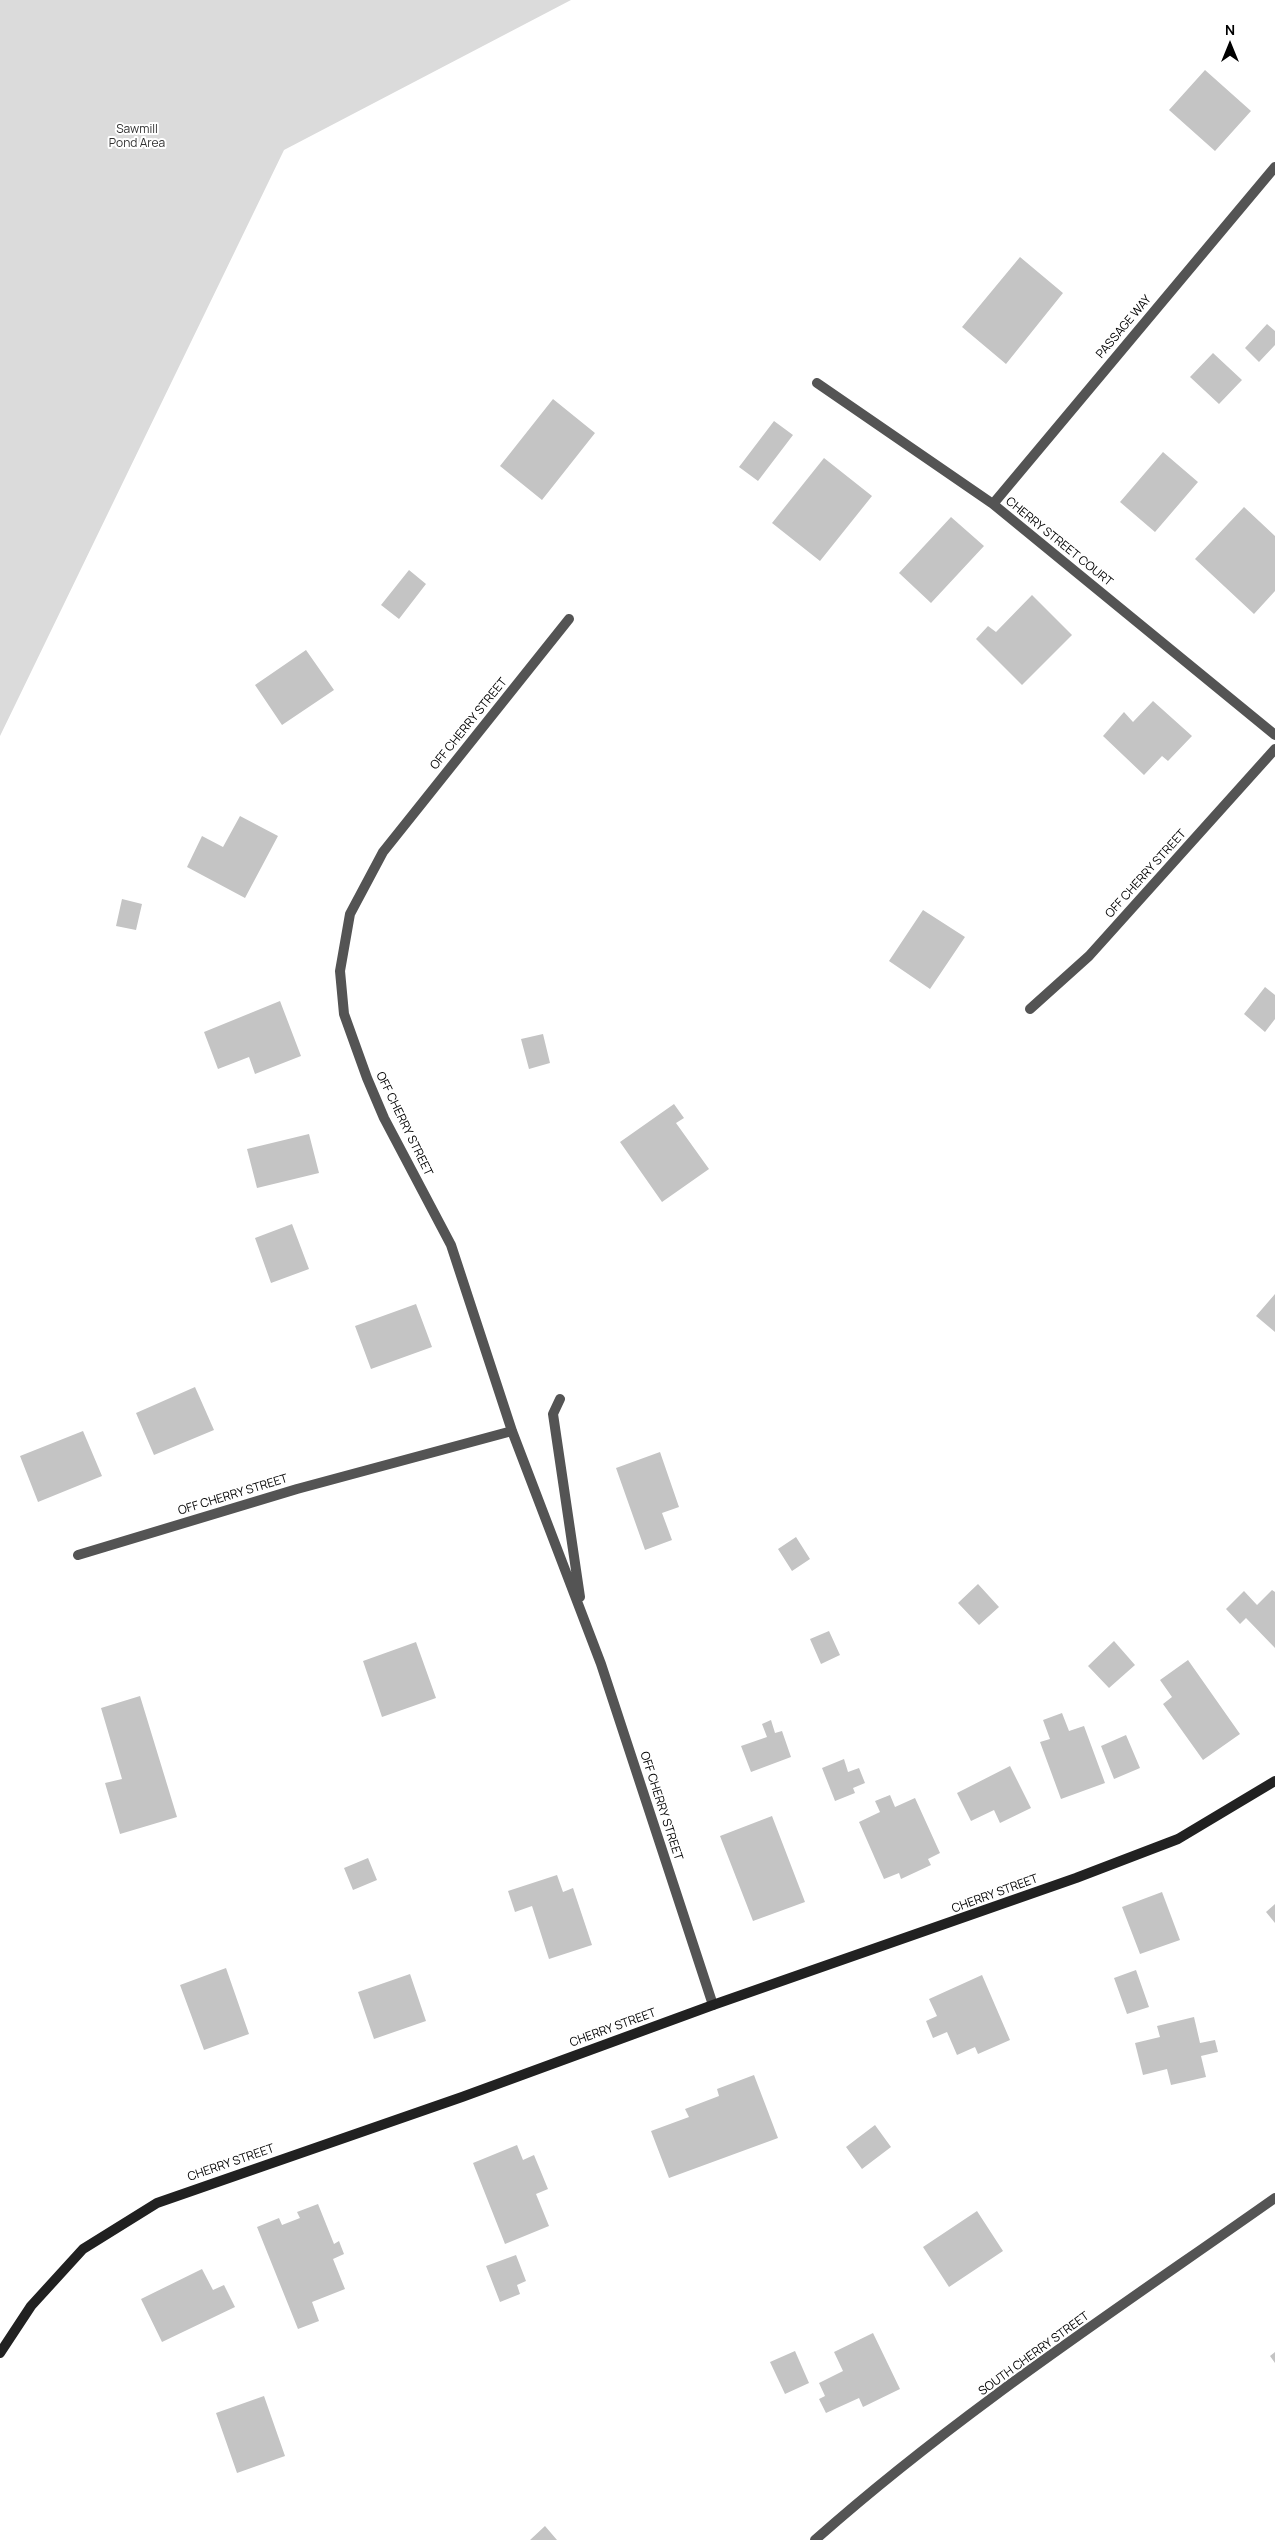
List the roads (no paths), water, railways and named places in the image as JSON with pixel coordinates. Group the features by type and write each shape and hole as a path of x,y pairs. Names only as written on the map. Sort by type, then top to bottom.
{"main road":[{"name":"CHERRY STREET","path":"0,2353 31,2306 83,2249 157,2202 462,2097 713,2005 905,1940 1178,1839 1275,1781"}],"street":[{"name":"PASSAGE WAY","path":"993,504 1275,166"},
{"name":"CHERRY STREET COURT","path":"817,383 993,504 1275,735"},
{"name":"OFF CHERRY STREET","path":"569,619 383,852 350,914 340,971 344,1014 367,1078 384,1118 451,1245 512,1431 583,1615 713,2005"},
{"name":"OFF CHERRY STREET","path":"1030,1010 1089,956 1275,749"},
{"name":"OFF CHERRY STREET","path":"560,1399 553,1414 583,1615"},
{"name":"OFF CHERRY STREET","path":"78,1555 297,1489 512,1431"},
{"name":"SOUTH CHERRY STREET","path":"815,2540 872,2489 1034,2367 1275,2198"}],"park label":[{"name":"Sawmill Pond Area","path":"137,137"}]}
